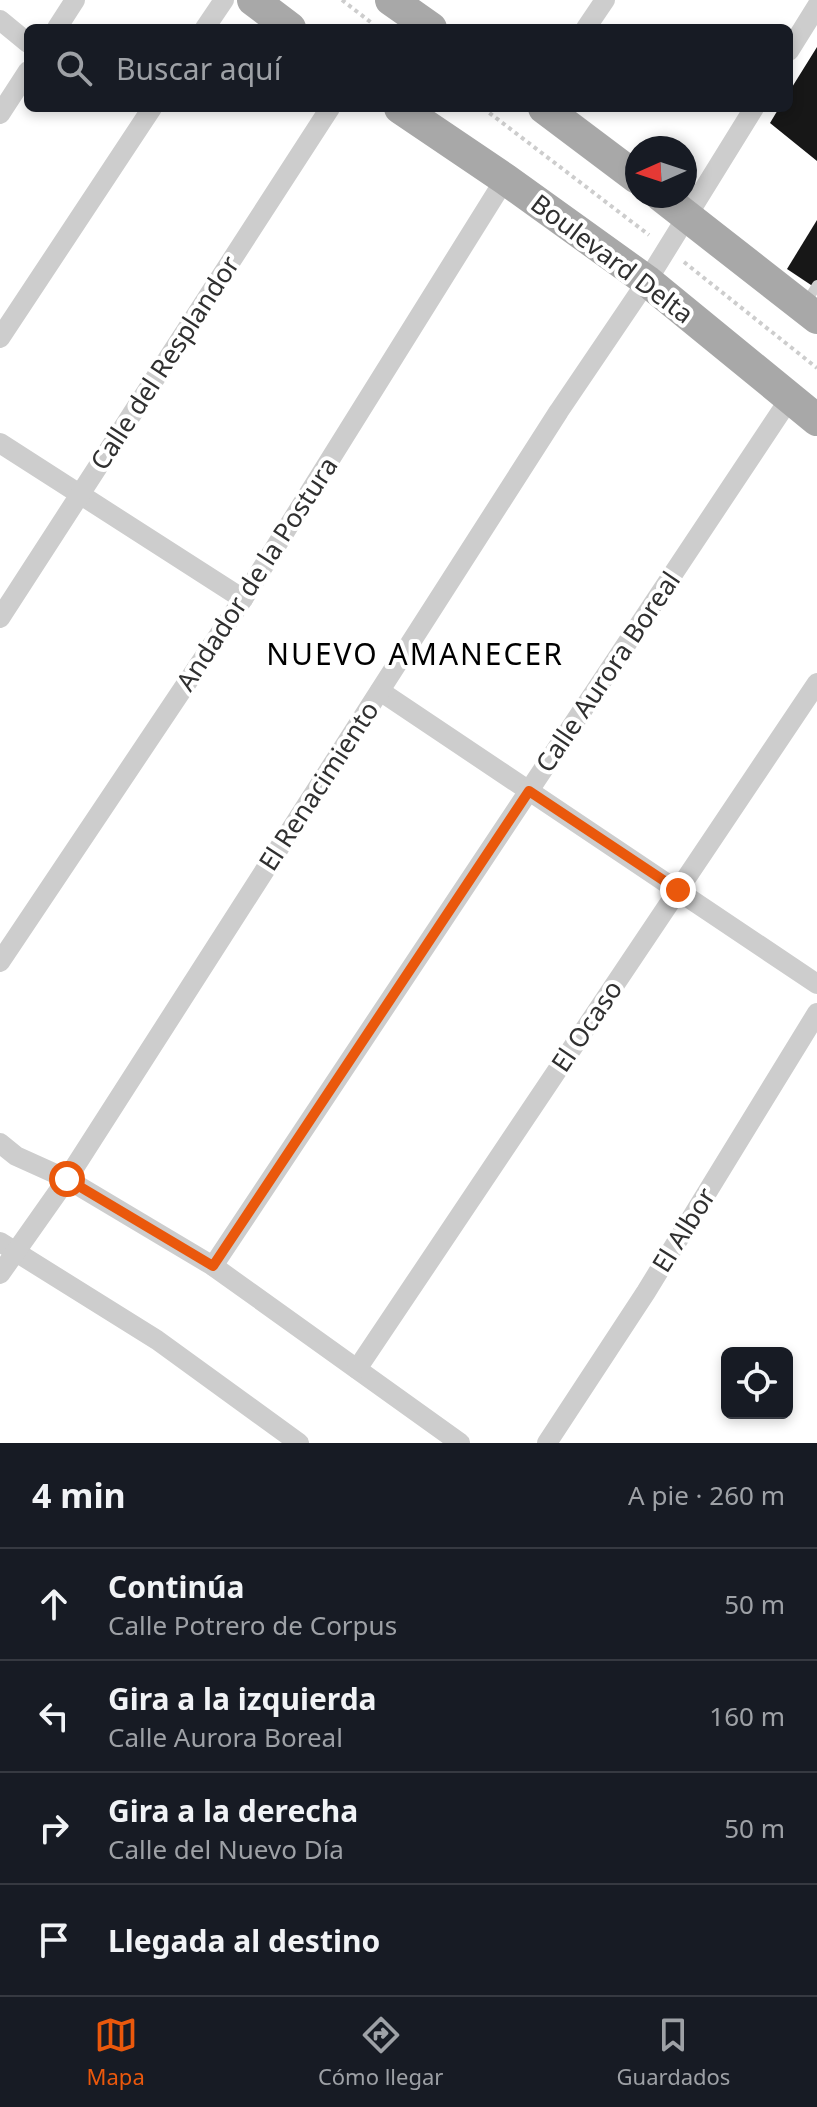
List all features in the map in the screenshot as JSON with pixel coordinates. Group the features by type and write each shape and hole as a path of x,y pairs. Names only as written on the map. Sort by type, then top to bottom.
{"main road":[{"path":"253,0 285,24"},
{"path":"392,0 425,24"},
{"name":"Boulevard Delta","path":"406,112 647,281 817,420"},
{"path":"549,112 625,169"},
{"path":"677,208 812,304"}],"street":[{"path":"60,24 75,0"},
{"path":"208,24 224,0"},
{"path":"589,24 605,0"},
{"path":"793,45 817,6"},
{"path":"0,20 24,40"},
{"path":"0,114 24,77"},
{"path":"0,338 149,112"},
{"name":"Calle del Resplandor","path":"0,618 327,112"},
{"name":"El Renacimiento","path":"0,1274 13,1244 67,1179 559,411 647,281 752,112"},
{"name":"Andador de la Postura","path":"0,962 243,599 505,179"},
{"name":"Calle Aurora Boreal","path":"213,1266 790,398"},
{"path":"0,443 243,599"},
{"name":"El Ocaso","path":"357,1369 817,683"},
{"path":"380,691 817,984"},
{"name":"El Albor","path":"547,1443 646,1292 817,1013"},
{"path":"0,1143 16,1156 67,1179 213,1266 460,1443"},
{"path":"13,1244 157,1340 299,1443"}],"path":[{"path":"342,0 374,24"}],"building":[{"path":"817,47 817,161 770,123 777,112 793,112 793,86"},
{"path":"817,220 817,289 787,269"}],"district":[{"name":"NUEVO AMANECER","path":"415,655"}],"route":[{"path":"67,1179 213,1266 529,791 678,890"}]}
